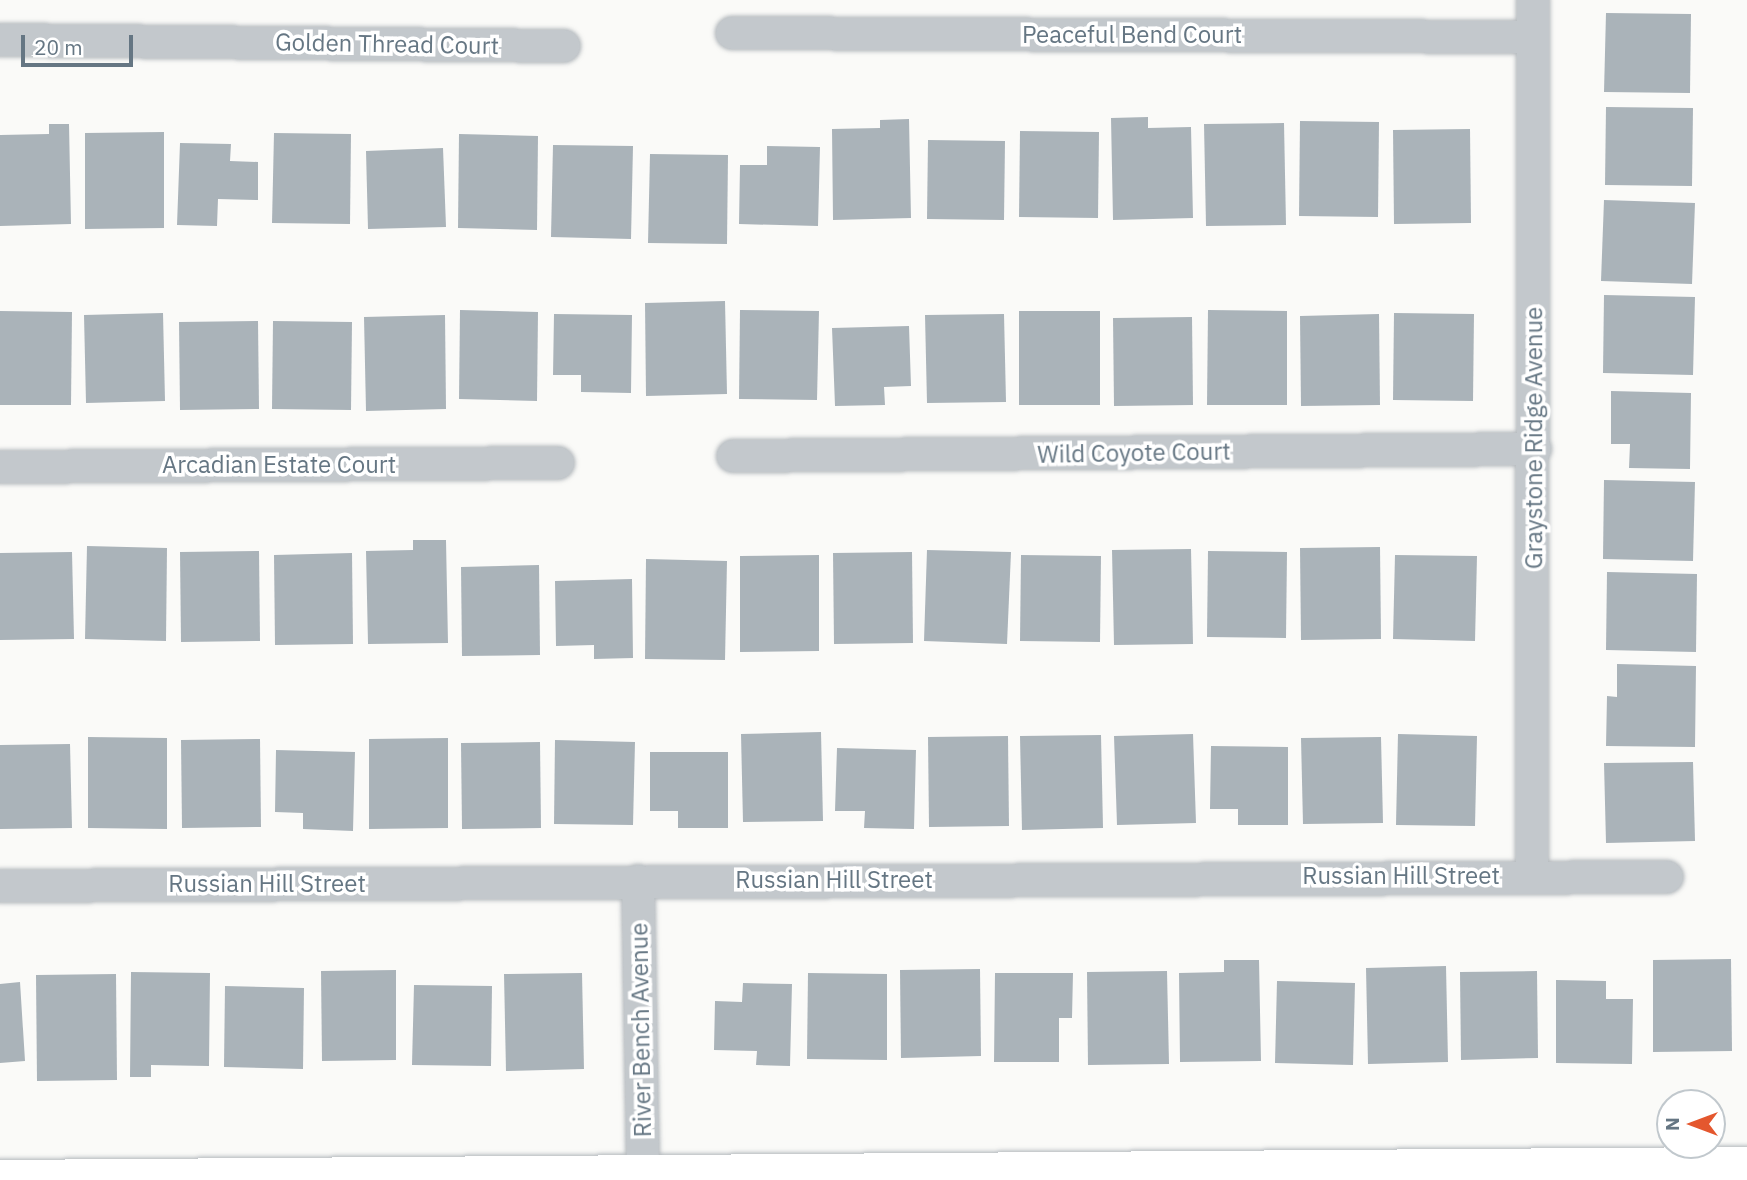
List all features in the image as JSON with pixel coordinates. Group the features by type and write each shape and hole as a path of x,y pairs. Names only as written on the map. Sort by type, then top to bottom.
{"main road":[{"path":"0,1179 643,1177 1747,1166"}],"street":[{"name":"Graystone Ridge Avenue","path":"1532,876 1535,449 1533,0"},
{"name":"Peaceful Bend Court","path":"732,33 1533,37"},
{"name":"Golden Thread Court","path":"0,40 564,46"},
{"name":"Wild Coyote Court","path":"733,456 1535,449"},
{"name":"Arcadian Estate Court","path":"0,467 558,463"},
{"name":"Russian Hill Street","path":"0,886 1667,877"},
{"name":"River Bench Avenue","path":"638,881 643,1177"}],"building":[{"path":"1606,13 1691,14 1690,93 1604,92"},
{"path":"1606,107 1693,108 1692,186 1605,185"},
{"path":"1148,117 1148,128 1191,127 1193,218 1113,220 1111,118"},
{"path":"909,119 911,218 833,220 832,129 880,128 880,120"},
{"path":"1300,121 1379,122 1378,217 1299,216"},
{"path":"1284,123 1286,225 1206,226 1204,124"},
{"path":"49,124 69,124 71,224 0,226 0,135 49,134"},
{"path":"1470,129 1471,223 1394,224 1393,130"},
{"path":"1020,131 1099,132 1098,218 1019,217"},
{"path":"164,132 164,228 85,229 85,133"},
{"path":"274,133 351,134 350,224 272,223"},
{"path":"459,134 538,136 537,230 458,228"},
{"path":"928,140 1005,141 1004,220 927,219"},
{"path":"180,143 231,144 230,161 258,162 258,200 218,199 217,226 177,225"},
{"path":"553,145 633,146 631,239 551,237"},
{"path":"767,146 820,147 818,226 739,224 740,165 767,165"},
{"path":"443,148 446,227 368,229 366,151"},
{"path":"650,154 728,155 727,244 648,243"},
{"path":"1604,200 1695,203 1692,284 1601,281"},
{"path":"1604,295 1695,297 1693,375 1603,373"},
{"path":"725,301 727,394 646,396 645,303"},
{"path":"460,310 538,312 537,401 459,399"},
{"path":"740,310 819,311 817,400 739,399"},
{"path":"1208,310 1287,311 1287,405 1207,405"},
{"path":"0,311 72,312 71,405 0,405"},
{"path":"1019,311 1100,311 1100,405 1019,405"},
{"path":"163,313 165,401 86,403 84,315"},
{"path":"1394,313 1474,314 1473,401 1393,400"},
{"path":"554,314 632,315 631,393 581,392 581,375 553,375"},
{"path":"1004,314 1006,402 927,403 925,315"},
{"path":"1379,314 1380,405 1301,406 1300,316"},
{"path":"445,315 446,409 366,411 364,317"},
{"path":"1192,317 1193,405 1114,406 1113,318"},
{"path":"258,321 259,409 180,410 179,322"},
{"path":"273,321 352,322 351,410 272,409"},
{"path":"909,326 911,386 884,387 885,405 835,406 832,328"},
{"path":"1611,391 1691,393 1690,469 1629,468 1630,444 1611,444"},
{"path":"1604,480 1695,482 1693,561 1603,559"},
{"path":"413,540 446,540 448,643 368,644 366,551 413,550"},
{"path":"87,546 167,548 166,641 85,639"},
{"path":"1380,547 1381,639 1301,640 1300,548"},
{"path":"1191,549 1193,644 1114,645 1112,550"},
{"path":"927,550 1011,552 1007,644 924,641"},
{"path":"259,551 260,641 181,642 180,552"},
{"path":"1208,551 1287,552 1286,638 1207,637"},
{"path":"72,552 74,639 0,640 0,553"},
{"path":"912,552 913,643 834,644 833,553"},
{"path":"352,553 353,644 275,645 274,555"},
{"path":"819,555 819,651 740,652 740,556"},
{"path":"1021,555 1101,556 1100,642 1020,641"},
{"path":"1395,555 1477,556 1475,641 1393,639"},
{"path":"646,559 727,561 725,660 645,659"},
{"path":"539,565 540,655 462,656 461,567"},
{"path":"1607,572 1697,574 1696,652 1606,650"},
{"path":"632,579 633,658 594,659 594,645 556,646 555,581"},
{"path":"1617,664 1696,666 1695,747 1606,746 1607,696 1617,697"},
{"path":"821,732 823,821 743,822 741,734"},
{"path":"1193,734 1196,823 1117,825 1114,736"},
{"path":"1398,734 1477,736 1475,826 1396,825"},
{"path":"1101,735 1103,828 1022,830 1020,736"},
{"path":"1008,736 1009,826 929,827 928,737"},
{"path":"88,737 167,738 167,829 88,828"},
{"path":"1381,737 1383,823 1303,824 1301,738"},
{"path":"448,738 448,828 369,829 369,739"},
{"path":"260,739 261,827 182,828 181,740"},
{"path":"555,740 635,742 633,825 554,824"},
{"path":"540,742 541,828 462,829 461,743"},
{"path":"70,744 72,828 0,829 0,745"},
{"path":"1211,746 1288,747 1288,825 1238,825 1238,809 1210,809"},
{"path":"837,748 916,750 914,829 864,828 865,811 835,811"},
{"path":"276,750 355,752 353,831 303,829 303,813 275,812"},
{"path":"650,752 728,752 728,828 678,828 678,811 650,811"},
{"path":"1693,762 1695,841 1606,843 1604,763"},
{"path":"1731,959 1732,1051 1653,1052 1653,960"},
{"path":"1224,960 1259,960 1261,1061 1180,1062 1179,973 1224,972"},
{"path":"1446,966 1448,1062 1368,1064 1366,968"},
{"path":"980,969 981,1056 901,1058 900,970"},
{"path":"396,970 396,1060 322,1061 321,971"},
{"path":"1167,971 1169,1064 1088,1065 1087,972"},
{"path":"1537,971 1538,1058 1461,1060 1460,972"},
{"path":"131,972 210,973 209,1066 151,1065 151,1077 130,1077"},
{"path":"582,973 584,1069 506,1071 504,974"},
{"path":"808,973 887,974 887,1060 807,1059"},
{"path":"995,973 1073,973 1072,1018 1059,1018 1059,1062 994,1062"},
{"path":"116,974 117,1080 37,1081 36,975"},
{"path":"1556,980 1606,981 1606,999 1633,999 1632,1064 1556,1063"},
{"path":"1277,981 1355,983 1353,1065 1275,1063"},
{"path":"20,982 25,1061 0,1063 0,984"},
{"path":"743,983 792,984 790,1066 756,1065 757,1051 714,1050 715,1001 742,1002"},
{"path":"414,985 492,986 491,1066 412,1065"},
{"path":"225,986 304,988 303,1069 224,1067"}]}
